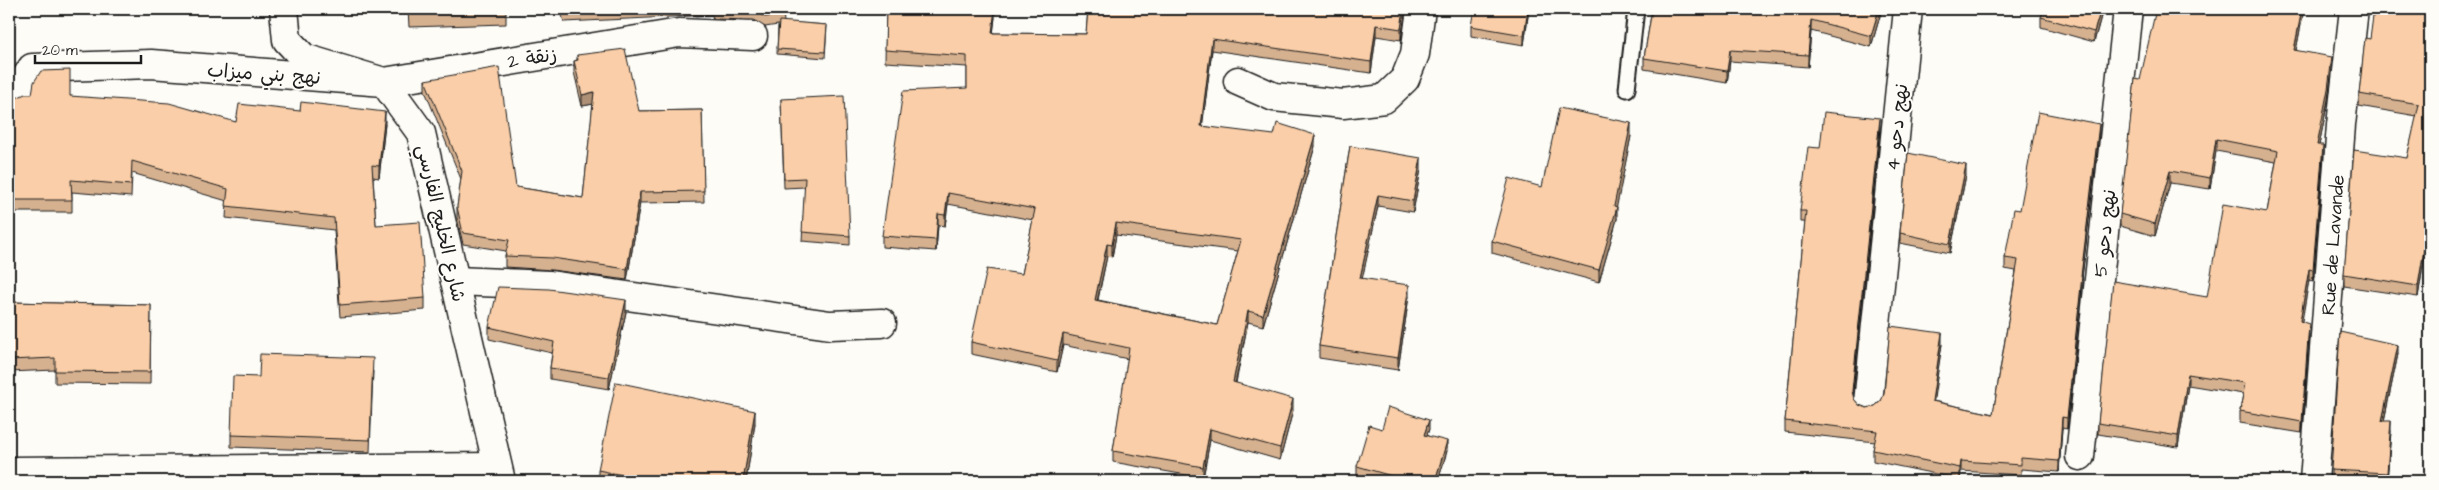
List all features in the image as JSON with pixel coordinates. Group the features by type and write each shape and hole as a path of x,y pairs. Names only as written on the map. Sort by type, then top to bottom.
{"street":[{"path":"284,9 288,40 304,58 384,82"},
{"path":"1238,81 1274,97 1343,104 1384,100 1405,79 1415,54 1421,9"},
{"name":"نهج دحو 4","path":"1868,403 1908,9"},
{"name":"نهج دحو 5","path":"2080,456 2128,9"},
{"name":"Rue de Lavande","path":"2314,481 2340,125 2354,9"},
{"name":"زنقة 2","path":"384,82 679,33 753,36"},
{"name":"نهج بني ميزاب","path":"9,97 14,96 32,68 69,66 151,64 384,82"},
{"name":"شارع الخليج الفارسي","path":"384,82 421,133 499,474"},
{"path":"455,282 550,285 830,325 882,324"},
{"path":"9,471 499,474"}],"lane":[{"path":"1627,89 1636,9"}],"building":[{"path":"408,9 506,9 506,11 409,14"},
{"path":"563,9 641,9 564,12"},
{"path":"713,9 783,9 784,15 765,17 754,11"},
{"path":"886,9 995,9 992,33 1086,34 1088,9 1404,9 1401,29 1376,25 1371,62 1212,39 1201,126 1274,135 1277,123 1315,135 1263,315 1248,311 1233,382 1293,399 1280,448 1210,429 1203,467 1113,451 1129,348 1063,334 1057,361 971,342 987,269 1022,274 1035,209 948,193 945,215 938,214 936,240 882,236 903,91 967,88 967,56 885,50","holes":["1116,223 1241,240 1217,325 1095,300 1107,244 1112,245"]},
{"path":"1474,9 1528,9 1524,35 1471,26"},
{"path":"1652,9 1879,9 1871,36 1811,20 1808,55 1730,50 1727,71 1644,58"},
{"path":"2044,9 2101,9 2094,32 2041,17"},
{"path":"2156,9 2195,9 2218,14 2219,9 2302,9 2294,50 2332,57 2317,145 2323,145 2313,270 2309,269 2300,321 2309,324 2302,422 2240,411 2245,383 2188,374 2178,436 2098,423 2113,281 2207,297 2223,204 2267,212 2278,151 2216,139 2210,178 2170,171 2155,224 2120,214 2135,79 2140,80"},
{"path":"2374,9 2430,9 2430,237 2426,237 2418,286 2344,274 2354,150 2407,158 2419,104 2359,94 2365,38 2370,39"},
{"path":"779,21 827,25 825,52 777,49"},
{"path":"625,49 639,111 702,110 704,191 640,192 627,269 552,258 505,256 509,240 463,233 457,207 462,171 425,80 499,67 516,187 583,198 594,92 582,95 574,61 578,60 577,55"},
{"path":"70,70 70,96 169,103 236,122 239,104 300,111 301,102 385,112 379,166 372,165 376,225 420,222 425,298 340,305 334,218 226,206 228,189 132,161 131,185 71,180 72,200 9,200 9,100 25,94 32,94 34,82 41,71"},
{"path":"844,96 850,236 802,232 805,178 784,179 781,99"},
{"path":"1559,108 1631,123 1614,206 1617,207 1599,270 1492,241 1509,178 1542,187"},
{"path":"1824,112 1880,118 1852,391 1854,399 1859,405 1867,408 1875,406 1881,401 1884,394 1890,326 1942,333 1932,401 1993,414 2018,260 2005,258 2014,209 2020,210 2038,112 2099,124 2067,418 2062,417 2059,461 2021,458 2021,465 1961,461 1960,468 1873,450 1877,431 1785,421 1806,211 1800,211 1808,147 1820,148"},
{"path":"1350,146 1421,158 1413,201 1378,195 1360,278 1409,285 1398,358 1319,346"},
{"path":"1908,153 1966,165 1950,244 1900,233"},
{"path":"498,287 549,289 626,300 609,377 550,368 554,342 489,327"},
{"path":"9,302 151,305 150,372 55,371 55,358 9,360"},
{"path":"2340,332 2398,345 2382,421 2391,421 2387,473 2331,470"},
{"path":"260,354 373,358 370,440 231,435 233,376 259,377"},
{"path":"616,382 755,411 743,481 652,481 598,470"},
{"path":"1388,407 1429,420 1424,435 1447,441 1435,481 1409,481 1357,466 1369,425 1382,429"}]}
